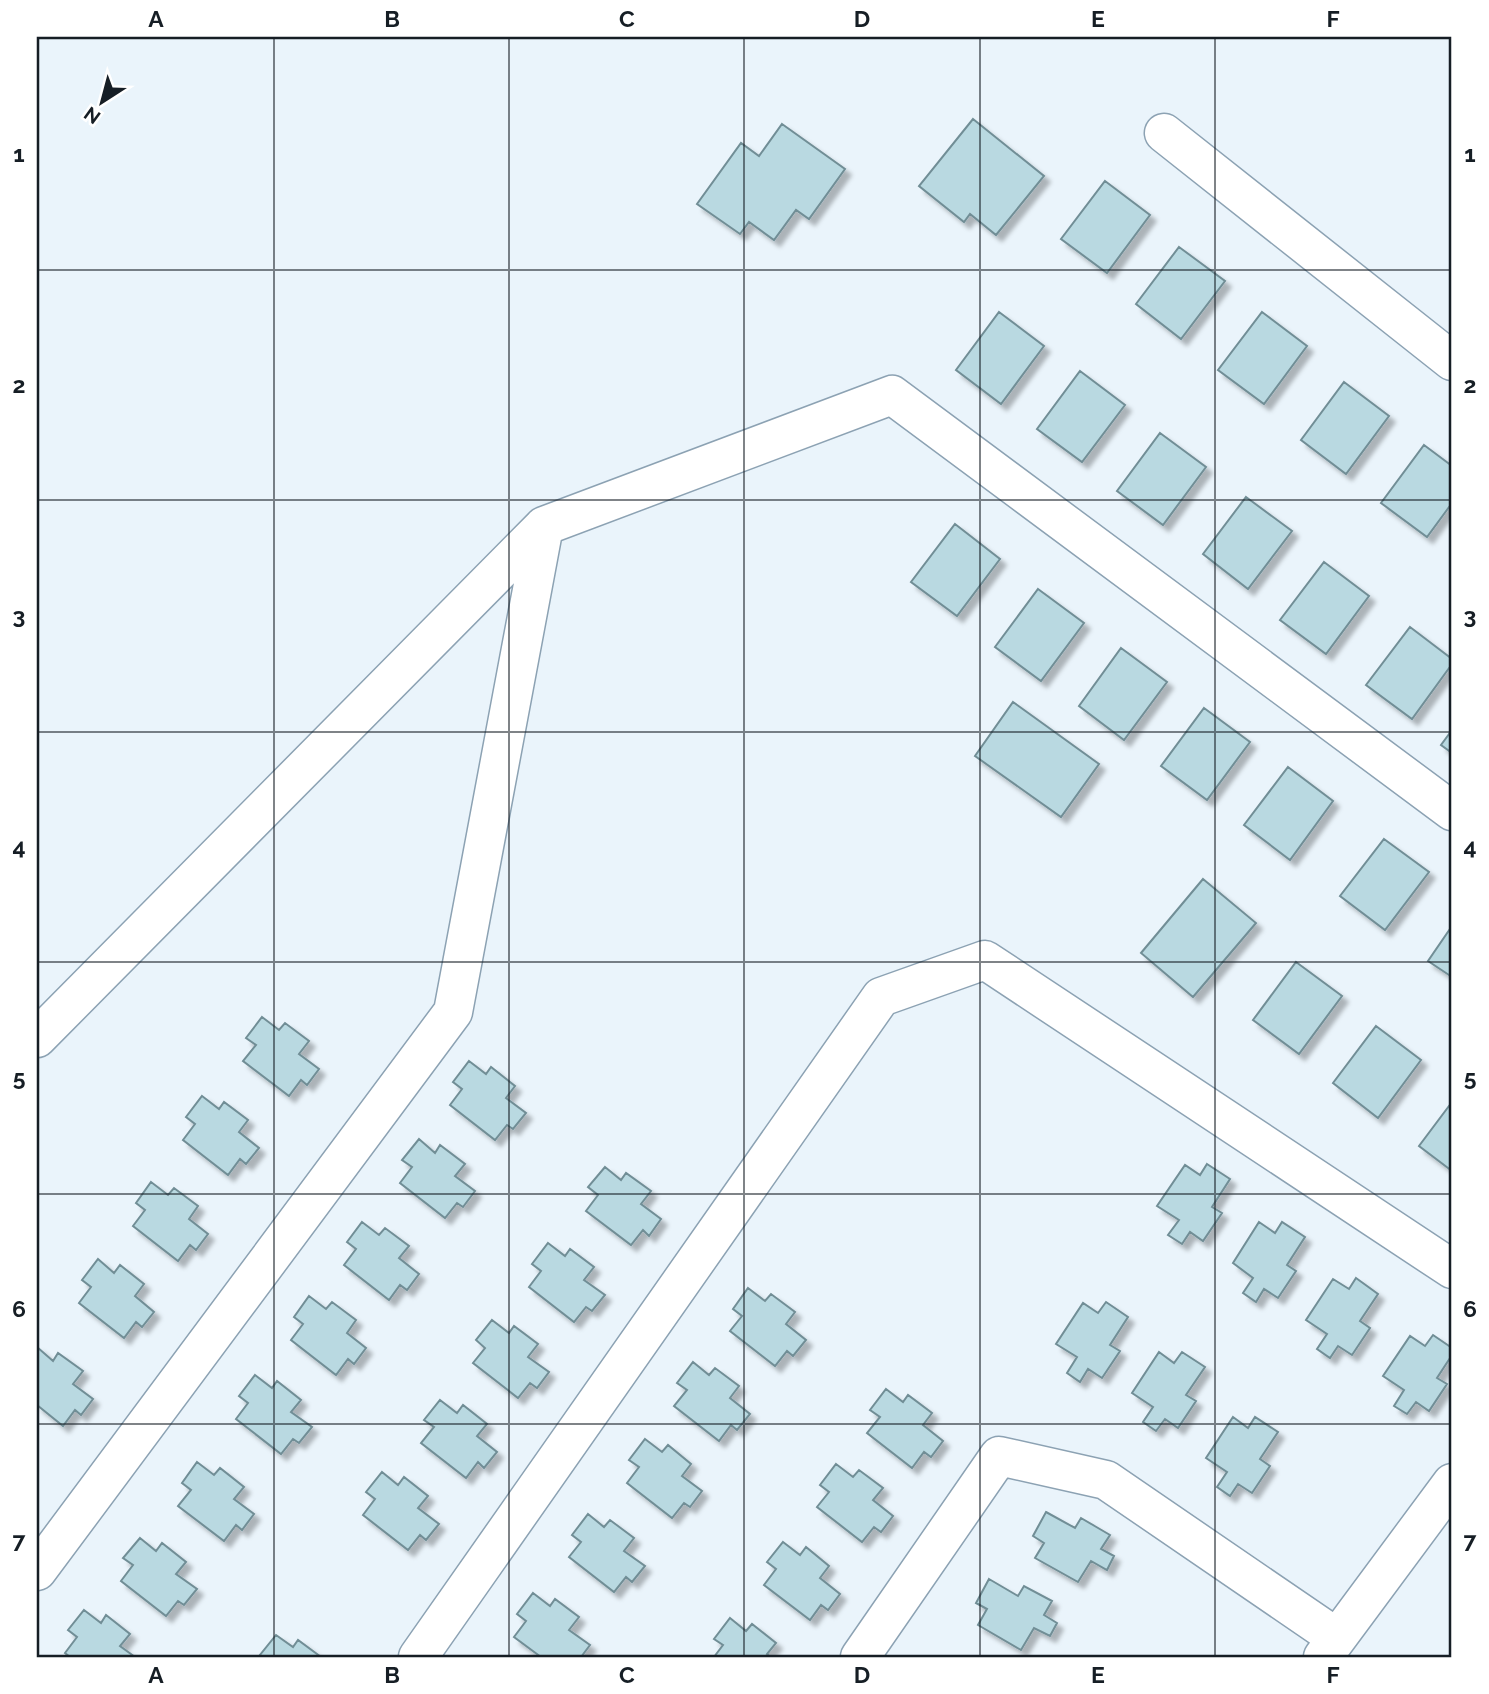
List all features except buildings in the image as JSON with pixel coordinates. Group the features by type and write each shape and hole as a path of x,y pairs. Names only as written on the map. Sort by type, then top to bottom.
{"street":[{"path":"1164,133 1452,361"},
{"path":"37,1038 544,526 892,395 1452,811"},
{"path":"37,1571 453,1012 544,526"},
{"path":"418,1657 881,997 985,960 1452,1269"},
{"path":"860,1657 999,1456 1106,1480 1330,1648 1452,1483"}]}
